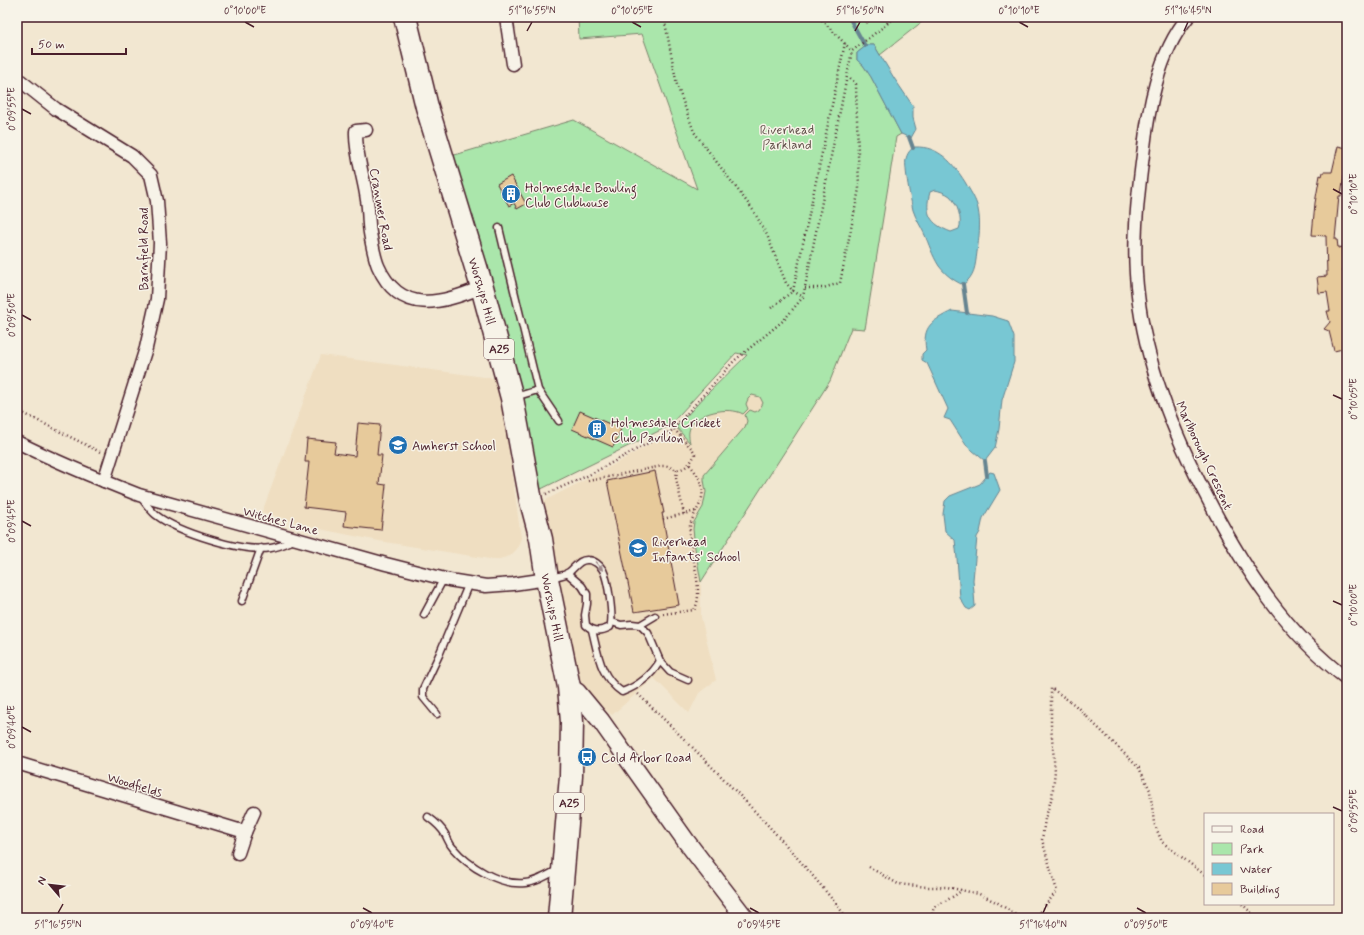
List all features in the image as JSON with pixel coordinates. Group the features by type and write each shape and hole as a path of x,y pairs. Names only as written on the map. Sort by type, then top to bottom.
{"highway":[{"name":"Worships Hill","path":"405,17 427,107 482,287 512,398 531,501 540,539 557,576 569,688"},
{"name":"A25","path":"559,918 571,776 572,722 569,688"}],"main road":[{"path":"569,688 577,692 601,721 686,841 745,918"}],"street":[{"path":"506,17 513,64"},
{"name":"Marlborough Crescent","path":"1188,17 1164,60 1151,107 1143,151 1138,195 1136,274 1138,297 1148,351 1155,375 1178,435 1201,486 1249,572 1280,615 1313,651 1347,679"},
{"name":"Barnfield Road","path":"17,78 56,109 132,156 151,175 158,201 160,243 157,299 146,348 104,482"},
{"name":"Cranmer Road","path":"356,133 356,143 367,200 370,232 378,266 390,286 407,298 424,302 443,301 459,297 482,287"},
{"name":"Witches Lane","path":"17,442 104,482 139,495 386,564 444,578 486,586 513,584 557,576"},
{"name":"Woodfields","path":"17,763 245,832"},
{"path":"238,853 254,812"}],"lane":[{"path":"500,228 538,390 559,421"},
{"path":"512,398 538,390"},
{"path":"139,495 155,514 176,526 205,538 231,545 261,548 270,548 296,539"},
{"path":"242,601 261,548"},
{"path":"587,559 595,561 602,569 608,593 612,617 610,627 601,631 592,630 586,625 585,615 587,594 582,586 557,576 587,559"},
{"path":"424,615 444,578"},
{"path":"437,714 423,697 423,689 469,583"},
{"path":"640,625 655,616"},
{"path":"612,622 622,625 640,625 648,633 660,661 670,672 688,680"},
{"path":"592,630 600,663 606,677 622,692 632,688 644,680 655,670 660,661"},
{"path":"428,817 440,827 452,847 472,866 494,877 514,883 524,884 535,881 564,867"}],"path":[{"path":"664,17 677,85 694,132 753,210 766,235 786,283 793,291 803,297"},
{"path":"819,17 852,51"},
{"path":"884,27 891,17"},
{"path":"531,501 592,473 664,434 672,428 734,361 784,320 803,297 852,51 896,17"},
{"path":"771,308 793,291 845,43"},
{"path":"805,288 823,288 840,283 844,267 859,189 856,84 847,76"},
{"path":"17,410 112,457"},
{"path":"588,480 662,466 667,466 677,470 682,469 689,464 695,454 672,428"},
{"path":"655,616 694,610 696,606 697,591 690,526 701,502 701,484 698,475 689,464"},
{"path":"677,470 676,478 684,514"},
{"path":"663,519 696,511"},
{"path":"632,688 720,774 824,889 847,918"},
{"path":"1035,918 1057,891 1042,840 1045,819 1052,797 1055,771 1051,726 1051,688 1075,705 1139,768 1150,790 1154,823 1162,842 1204,874"},
{"path":"869,867 898,884 947,887 979,894 998,903 1016,916 1026,918"},
{"path":"932,918 934,907 953,898 962,890"},
{"path":"1243,905 1257,918"}],"shaded area":[{"name":"Riverhead Infants' School","path":"852,328 830,381 701,582 701,617 716,680 699,693 689,713 654,678 612,715 592,699 579,678 544,501 606,469 672,432 708,393"},
{"name":"Amherst School","path":"321,355 499,379 521,538 517,549 510,556 496,560 379,541 320,529 262,512"}],"green space":[{"name":"Riverhead Parkland","path":"578,17 863,17 867,24 872,17 928,17 880,55 874,45 867,45 857,53 857,60 863,65 871,77 901,134 896,137 865,329 851,328 830,381 701,582 693,529 694,522 703,507 706,492 704,475 745,427 747,421 745,415 750,410 755,412 759,410 763,403 760,397 752,395 746,404 748,409 743,414 722,411 706,414 694,422 690,428 690,443 676,427 747,355 736,353 669,426 529,495 441,159 574,120 697,189 642,34 579,39"}],"water":[{"path":"867,45 874,45 913,106 913,118 916,129 911,138 901,134 871,77 863,65 857,60 857,53"},
{"path":"915,147 931,149 950,162 956,168 976,202 980,225 976,262 970,278 963,285 950,277 939,266 914,213 908,184 906,159 910,150","holes":["935,190 950,196 955,203 960,216 959,229 951,232 938,225 930,217 928,212 928,200 930,192"]},
{"path":"952,311 992,316 1008,321 1014,337 1014,362 1002,400 999,429 995,448 985,461 966,445 950,420 944,418 948,409 927,363 922,360 922,354 926,350 925,342 927,330 930,325 934,321"},
{"path":"990,472 994,473 1000,490 983,518 980,532 977,537 973,580 975,606 970,610 966,608 960,598 955,540 945,531 943,514 945,501 950,496 980,484"}],"building":[{"path":"1338,146 1347,148 1347,169 1345,169 1341,196 1339,196 1335,239 1337,239 1338,248 1342,247 1343,270 1347,297 1347,348 1334,351 1329,331 1324,329 1330,322 1327,311 1330,311 1327,292 1319,293 1317,277 1327,276 1326,236 1312,235 1315,203 1320,175 1322,176 1323,172 1332,172"},
{"name":"Holmesdale Bowling Club Clubhouse","path":"511,176 526,204 517,209 514,203 509,206 497,184"},
{"name":"Holmesdale Cricket Club Pavilion","path":"580,411 621,429 613,447 572,429"},
{"name":"Amherst School","path":"358,423 380,425 377,455 382,455 379,484 386,485 381,530 344,526 346,512 304,507 309,462 305,462 307,439 336,442 334,453 355,456"},
{"path":"655,471 664,513 662,513 679,605 634,612 607,481"}],"waterway":[{"path":"849,17 865,46"},
{"path":"909,137 913,148"},
{"path":"963,284 967,313"},
{"path":"985,461 987,476"}],"place":[{"name":"Holmesdale Bowling Club Clubhouse","path":"511,194"},
{"name":"Holmesdale Cricket Club Pavilion","path":"597,429"},
{"name":"Amherst School","path":"398,445"},
{"name":"Riverhead Infants' School","path":"638,548"},
{"name":"Cold Arbor Road","path":"587,757"}]}
